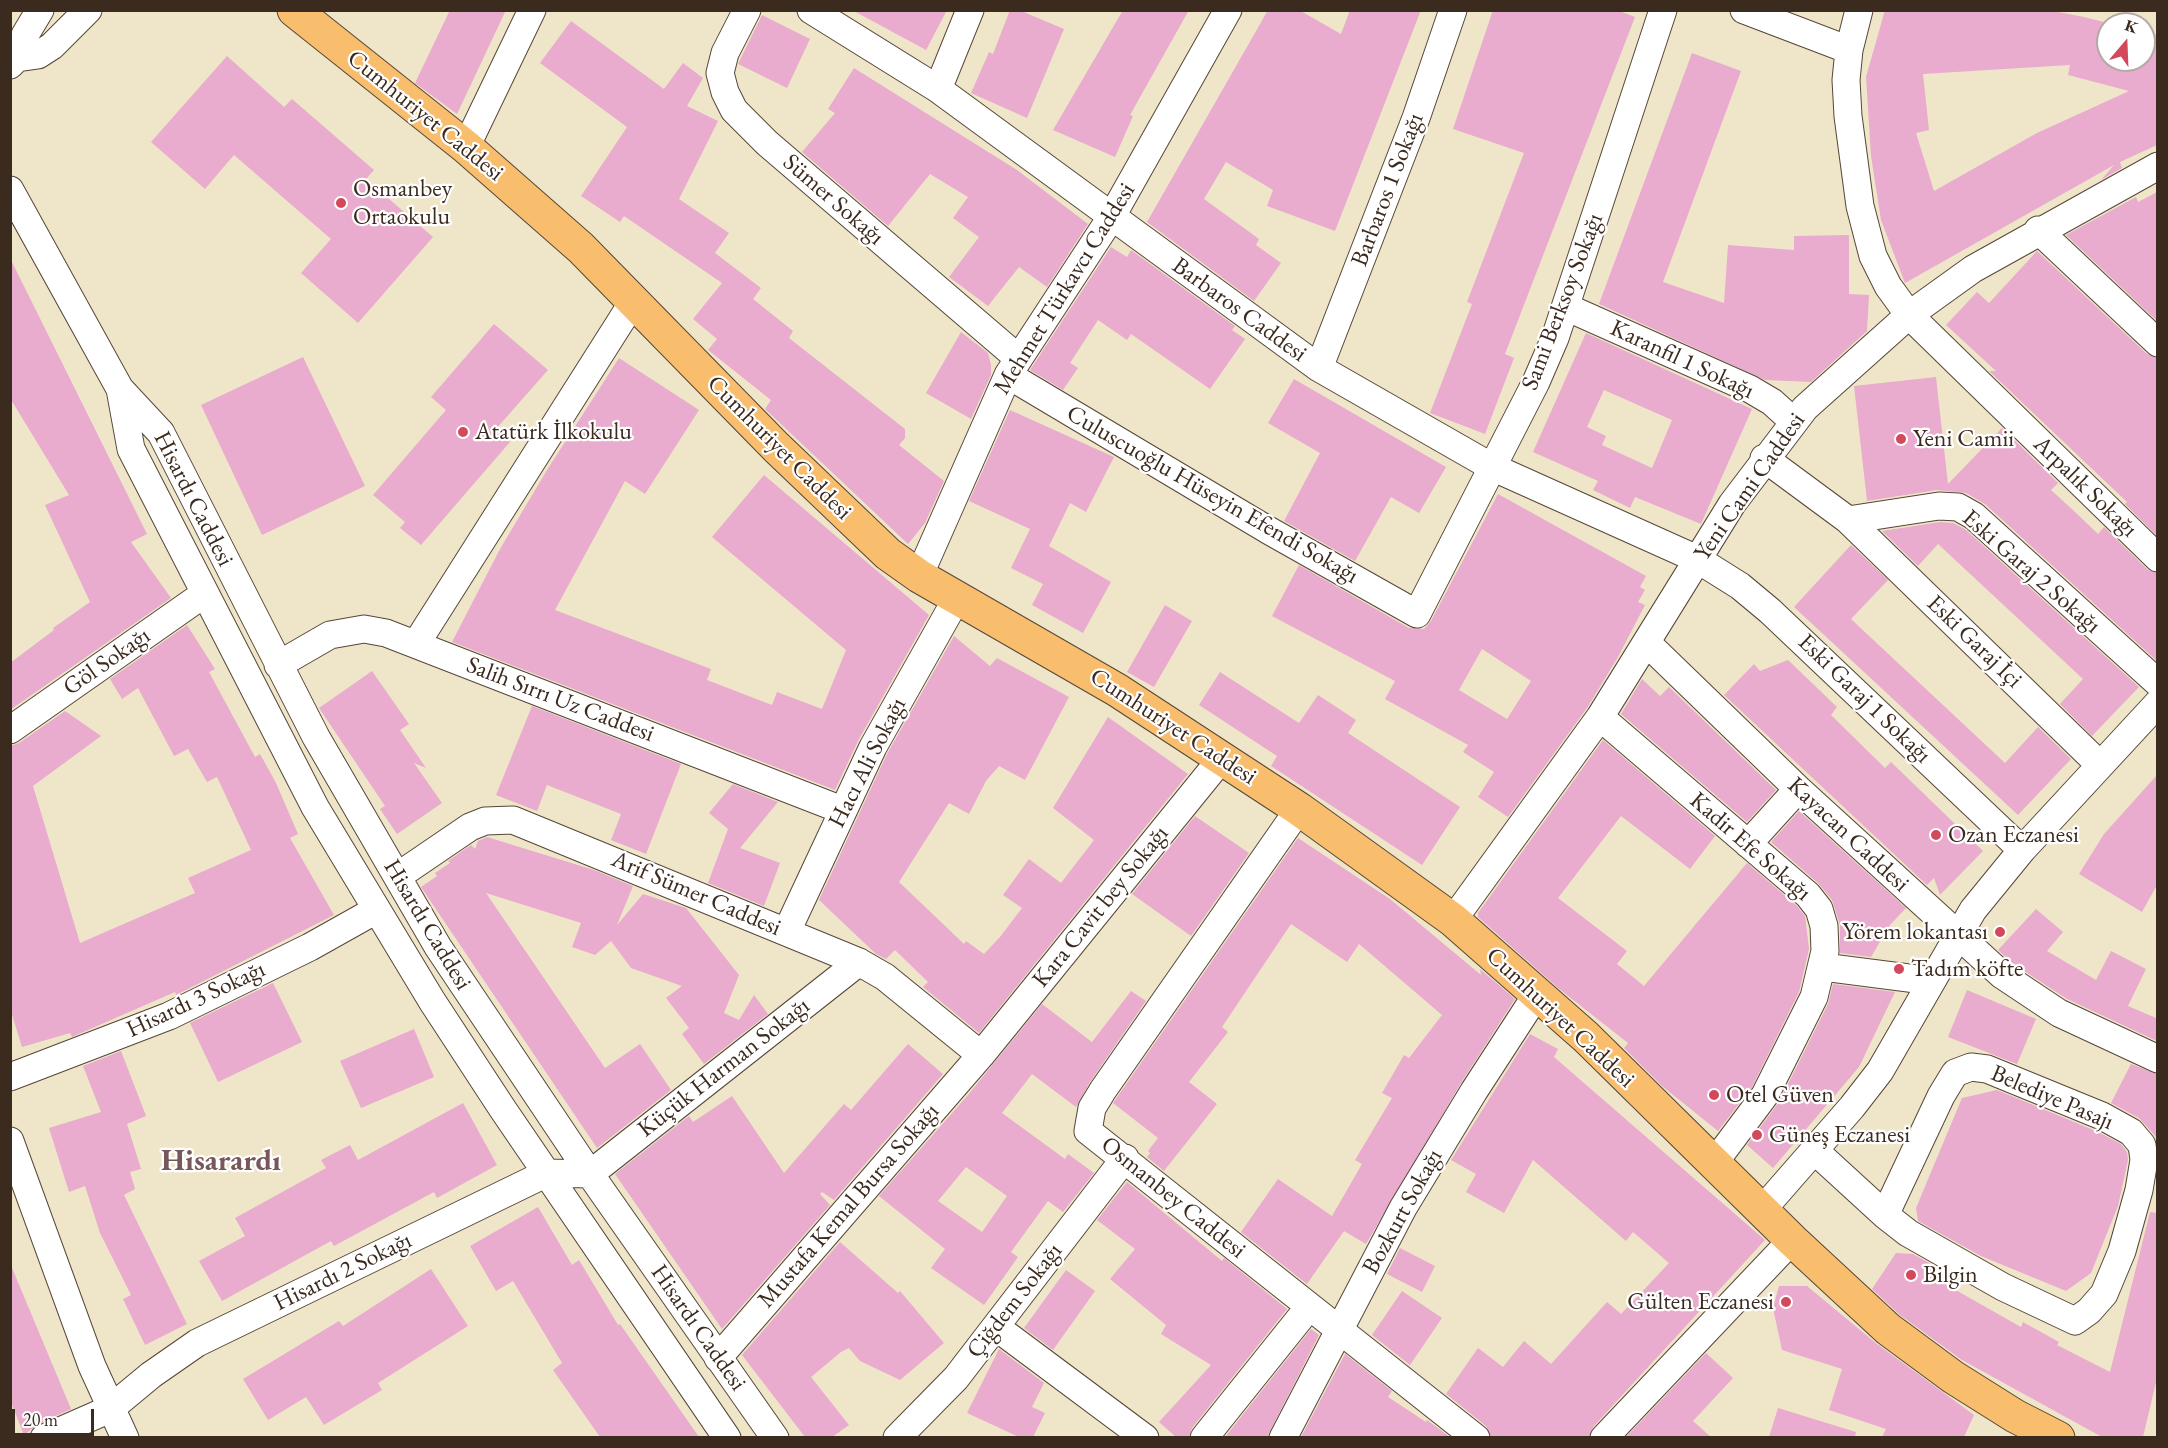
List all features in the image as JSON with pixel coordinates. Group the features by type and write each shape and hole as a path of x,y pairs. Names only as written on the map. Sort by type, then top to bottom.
{"main road":[{"name":"Cumhuriyet Caddesi","path":"294,10 466,147 581,248 817,488 888,554 919,576 1118,690 1299,809 1453,920 1586,1037 1792,1240 1917,1353 2015,1416 2058,1437"}],"street":[{"path":"14,62 25,34 40,10"},
{"path":"14,62 38,55 52,46 88,10"},
{"path":"466,147 532,10"},
{"name":"Sümer Sokağı","path":"747,10 725,53 720,73 734,110 767,143 1013,367"},
{"name":"Barbaros Caddesi","path":"811,10 938,89 1319,368 1492,467 1697,559"},
{"path":"938,89 970,10"},
{"name":"Mehmet Türkavcı Caddesi","path":"919,576 1013,367 1112,216 1228,10"},
{"name":"Barbaros 1 Sokağı","path":"1319,368 1416,118 1453,10"},
{"name":"Sami Berksoy Sokağı","path":"1417,614 1536,382 1566,307 1663,10"},
{"path":"1744,10 1849,50"},
{"name":"Arpalık Sokağı","path":"1859,10 1849,50 1846,80 1848,116 1860,206 1873,256 1887,286 1909,315 2157,558"},
{"name":"Yeni Cami Caddesi","path":"1453,920 1600,717 1697,559 1764,458 1793,421 1909,315 1973,269 2038,230 2157,166"},
{"name":"Hisardı Caddesi","path":"10,190 120,389 161,433 316,737 487,1022 590,1174 775,1437"},
{"path":"2038,230 2157,343"},
{"path":"416,644 633,302"},
{"name":"Karanfil 1 Sokağı","path":"1566,307 1750,389 1772,402 1793,421"},
{"name":"Culuscuoğlu Hüseyin Efendi Sokağı","path":"1013,367 1258,524 1417,614"},
{"name":"Hisardı Caddesi","path":"120,389 131,449 315,807 445,1021 727,1437"},
{"path":"1764,458 1848,520"},
{"name":"Eski Garaj 2 Sokağı","path":"1848,520 1939,506 1958,507 1974,516 2157,683"},
{"name":"Eski Garaj İçi","path":"1848,520 2100,765"},
{"name":"Eski Garaj 1 Sokağı","path":"1697,559 1740,586 1770,611 2022,850"},
{"name":"Göl Sokağı","path":"10,730 204,594"},
{"name":"Hacı Ali Sokağı","path":"787,931 873,747 957,598"},
{"name":"Salih Sırrı Uz Caddesi","path":"278,665 330,635 364,629 386,633 842,810"},
{"name":"Kayacan Caddesi","path":"1647,643 1798,789 2002,975 2033,998 2104,1037 2157,1059"},
{"path":"1762,1210 1880,1071 1956,935 2022,850 2157,704"},
{"name":"Kadir Efe Sokağı","path":"1600,717 1808,895 1819,909 1824,926 1823,967 1814,997 1765,1095 1714,1163"},
{"name":"Kara Cavit bey Sokağı","path":"981,1055 1222,758"},
{"path":"1748,844 1798,789"},
{"name":"Osmanbey Caddesi","path":"1299,809 1092,1108 1088,1131 1476,1437"},
{"name":"Arif Sümer Caddesi","path":"398,876 470,827 484,821 513,820 859,962 885,977 981,1055"},
{"name":"Hisardı 3 Sokağı","path":"10,1077 169,1016 310,947 376,910"},
{"name":"Küçük Harman Sokağı","path":"590,1174 859,962"},
{"path":"1823,967 1932,981"},
{"name":"Bozkurt Sokağı","path":"1283,1437 1431,1161 1537,994"},
{"name":"Mustafa Kemal Bursa Sokağı","path":"718,1358 981,1055"},
{"name":"Belediye Pasajı","path":"1971,1067 1997,1073 2102,1116 2131,1132 2142,1145 2144,1160 2139,1190 2122,1251 2104,1294 2089,1311 2075,1321 1938,1252 1885,1215 1941,1096 1955,1073 1971,1067"},
{"path":"10,1141 110,1408 125,1437"},
{"path":"1814,1150 1885,1215"},
{"name":"Çiğdem Sokağı","path":"897,1437 939,1398 1125,1158"},
{"name":"Hisardı 2 Sokağı","path":"44,1437 110,1408 151,1375 197,1343 547,1173 590,1174"},
{"path":"1604,1437 1792,1240"},
{"path":"1204,1437 1309,1307"},
{"path":"996,1326 1145,1437"}],"building":[{"path":"450,10 506,10 457,114 415,83"},
{"path":"852,10 947,10 926,50"},
{"path":"1010,10 1019,10 1064,29 1027,118 971,93 989,52 993,54"},
{"path":"1123,10 1189,10 1130,115 1133,116 1115,157 1053,130"},
{"path":"1268,10 1299,10 1341,34 1350,10 1421,10 1335,231 1267,206 1273,190 1226,162 1204,199 1259,239 1256,245 1281,263 1254,301 1147,222"},
{"path":"1493,10 1617,10 1635,17 1505,354 1514,358 1485,434 1430,413 1472,304 1467,302 1524,153 1453,129"},
{"path":"1885,10 2048,10 2096,20 2096,72 2156,72 2157,35 2157,145 2120,162 2122,168 2101,180 2114,165 1905,283 1881,220 1871,156 1866,77","holes":["2070,65 2068,75 2129,91 2037,133 1934,191 1916,133 1929,130 1923,74"]},
{"path":"762,15 810,39 787,88 738,64"},
{"path":"571,21 664,89 683,63 703,78 687,106 718,121 679,199 729,233 715,253 761,288 753,299 793,331 789,338 905,429 905,438 899,445 944,481 925,523 908,544 765,409 771,400 708,350 717,339 693,319 722,283 624,216 620,222 581,196 627,127 540,63"},
{"path":"1692,53 1741,71 1663,282 1724,303 1728,245 1794,250 1794,236 1849,235 1849,294 1869,295 1867,331 1811,382 1765,380 1599,304"},
{"name":"Osmanbey Ortaokulu","path":"227,56 284,107 292,99 374,170 366,179 433,237 358,323 301,273 331,239 234,155 205,189 151,142"},
{"path":"854,68 1017,170 1088,224 1047,287 1019,267 988,306 949,277 979,237 953,218 968,197 930,174 888,226 802,152 835,113 828,109"},
{"path":"2157,192 2157,321 2066,235 2136,197 2138,202"},
{"path":"1111,247 1127,257 1131,250 1235,326 1232,330 1245,339 1210,389 1131,334 1127,340 1098,320 1070,363 1078,368 1063,390 1030,370"},
{"path":"2037,251 2147,354 2157,358 2157,536 2125,504 2127,502 1989,371 1996,371 1946,325 1977,292 1989,303"},
{"path":"10,258 147,534 131,542 171,598 10,710 10,663 90,602 45,505 69,495 10,398"},
{"name":"Atatürk İlkokulu","path":"494,324 548,370 496,429 510,442 421,545 400,528 405,522 373,495 446,410 431,397"},
{"path":"961,332 988,353 991,365 991,375 971,419 926,393"},
{"path":"1586,333 1752,409 1701,524 1635,497 1630,508 1593,490 1598,481 1533,452","holes":["1604,390 1672,420 1652,468 1602,445 1606,436 1587,427"]},
{"path":"303,357 365,486 262,535 201,405"},
{"path":"619,358 699,410 645,494 625,481 555,610 711,669 707,680 772,705 777,692 822,709 846,650 712,537 764,475 929,615 859,739 835,790 452,642 500,549 547,470"},
{"path":"1936,377 1948,484 2002,428 2058,483 2051,490 2098,534 2104,527 2147,569 2157,573 2157,661 1985,504 1966,493 1937,490 1867,501 1854,386"},
{"path":"1294,379 1446,467 1419,513 1391,497 1355,561 1284,521 1320,453 1268,423"},
{"path":"1010,410 1114,457 1086,512 1070,503 1049,546 1111,582 1083,633 1032,605 1043,584 1011,568 1030,529 969,501"},
{"path":"1498,494 1646,576 1640,587 1645,590 1638,602 1645,605 1618,657 1587,708 1508,817 1478,797 1494,772 1463,752 1468,745 1385,699 1395,681 1272,616 1299,565 1409,628 1424,629 1431,621","holes":["1482,649 1531,681 1507,719 1459,690"]},
{"path":"1940,522 1953,523 1965,529 2139,687 2092,736 2060,704 2083,679 1938,544 1918,566 1882,531"},
{"path":"1851,545 1888,580 1851,619 2005,763 2038,727 2071,759 2018,815 1794,607"},
{"path":"1165,605 1192,621 1154,687 1127,672"},
{"path":"187,625 215,669 209,672 255,757 260,754 276,783 298,834 290,838 334,915 176,995 175,992 72,1037 70,1033 22,1047 10,1008 10,746 19,743 65,711 101,736 33,786 80,943 195,893 188,878 251,850 217,777 207,782 188,749 174,756 138,688 122,699 110,679"},
{"path":"954,636 990,666 997,658 1069,697 1025,780 999,766 986,781 969,814 949,803 899,882 964,944 966,941 984,954 1000,937 1022,908 1003,895 1029,859 1061,883 1094,840 1053,808 1108,717 1188,774 979,1033 923,987 928,982 895,950 886,959 876,954 819,900 887,754"},
{"path":"1788,660 1837,707 1831,715 1885,768 1891,762 1983,851 1940,895 1934,878 1927,885 1724,695 1754,664 1760,671"},
{"path":"372,671 409,724 400,730 426,768 414,763 442,803 397,834 380,809 385,806 319,708"},
{"path":"1220,672 1299,723 1318,695 1356,720 1348,733 1460,807 1422,865 1271,766 1277,756 1199,705"},
{"path":"1642,679 1660,696 1669,687 1776,790 1747,822 1621,714"},
{"path":"532,706 681,764 646,854 611,840 621,814 547,785 537,811 496,795"},
{"path":"1603,740 1715,836 1690,869 1621,816 1558,898 1627,951 1617,964 1644,986 1747,863 1797,906 1805,916 1809,949 1799,992 1752,1087 1718,1131 1662,1086 1624,1048 1628,1043 1558,988 1478,917 1478,913"},
{"path":"2157,775 2157,885 2142,912 2079,874 2104,834"},
{"path":"733,784 778,802 740,848 780,863 764,906 708,883 728,829 709,813"},
{"path":"1799,811 1906,908 1890,925 1871,957 1840,953 1840,925 1832,900 1818,883 1771,842"},
{"path":"1195,816 1249,853 1191,936 1132,894"},
{"path":"487,837 594,870 633,886 617,925 643,894 686,908 739,975 724,1013 739,1020 754,995 768,1014 704,1064 682,1034 689,1028 666,998 682,986 631,968 611,941 595,955 572,947 581,923 486,893 605,1068 640,1044 671,1090 597,1148 421,887 437,876 435,873 450,863 448,861 471,845 475,849 478,841"},
{"path":"1298,838 1390,899 1481,975 1480,969 1515,999 1461,1083 1366,1244 1344,1231 1307,1284 1241,1232 1278,1179 1332,1216 1362,1164 1355,1160 1392,1098 1382,1093 1404,1055 1409,1058 1442,1015 1359,944 1347,962 1291,924 1222,1027 1228,1032 1189,1082 1217,1104 1164,1171 1147,1157 1150,1153 1148,1151 1158,1138 1113,1103"},
{"path":"2036,909 2063,932 2047,951 2096,980 2111,951 2146,969 2128,1006 2156,1018 2157,1014 2157,1041 2067,999 2012,963 1998,950"},
{"path":"273,983 302,1042 218,1082 190,1023"},
{"path":"1833,984 1895,992 1859,1067 1773,1168 1747,1145 1779,1102 1828,1004"},
{"path":"1967,990 2036,1019 2017,1064 1948,1037"},
{"path":"1131,991 1146,1001 1090,1082 1076,1107 1032,1074 1002,1113 1065,1159 1068,1154 1094,1173 1063,1212 1048,1201 1011,1252 1018,1257 984,1305 931,1268 945,1249 879,1196 968,1095 1042,1004 1092,1042","holes":["966,1167 1007,1196 982,1232 938,1201"]},
{"path":"414,1029 434,1077 361,1108 340,1061"},
{"path":"1530,1034 1558,1049 1554,1057 1765,1240 1593,1427 1589,1437 1491,1437 1486,1426 1446,1394 1478,1348 1503,1367 1524,1341 1551,1364 1607,1302 1621,1314 1669,1263 1633,1232 1626,1241 1533,1160 1504,1213 1466,1192 1476,1174 1451,1160"},
{"path":"908,1044 943,1074 834,1200 822,1192 820,1194 830,1205 722,1329 615,1174 689,1116 693,1122 732,1096 784,1173 844,1104 851,1110"},
{"path":"121,1051 146,1116 127,1124 141,1169 130,1172 135,1189 124,1195 187,1324 145,1345 123,1299 131,1295 100,1233 85,1186 69,1192 49,1128 101,1112 83,1066"},
{"path":"2131,1064 2157,1074 2157,1138 2139,1118 2111,1103"},
{"path":"1997,1090 2096,1131 2121,1144 2127,1152 2128,1160 2118,1206 2091,1273 2066,1291 1981,1256 1918,1221 1916,1208 1962,1098"},
{"path":"463,1103 497,1165 437,1198 434,1192 334,1246 331,1241 222,1301 199,1261 245,1236 235,1218 326,1168 321,1160 350,1145 358,1160"},
{"path":"1127,1182 1222,1261 1224,1258 1287,1309 1192,1428 1189,1437 1176,1437 1159,1422 1211,1365 1161,1334 1166,1325 1110,1279 1135,1249 1097,1220"},
{"path":"538,1207 572,1265 579,1260 618,1325 620,1324 699,1437 600,1437 553,1370 562,1363 513,1281 496,1291 470,1246"},
{"path":"2150,1212 2157,1213 2157,1378 2143,1437 2102,1437 1962,1360 1900,1315 1872,1289 1896,1253 1913,1254 1951,1275 1945,1284 2021,1327 2023,1322 2059,1342 2057,1345 2110,1372"},
{"path":"840,1242 898,1293 900,1291 944,1343 900,1380 860,1361 849,1348 841,1352 811,1377 849,1425 832,1437 805,1437 742,1355"},
{"path":"1400,1248 1435,1266 1422,1292 1387,1274"},
{"path":"10,1263 71,1409 38,1424 24,1435 10,1400"},
{"path":"431,1269 468,1326 378,1383 382,1390 324,1425 306,1397 268,1420 243,1379 339,1321 343,1326"},
{"path":"1066,1270 1095,1291 1053,1350 1024,1328"},
{"path":"1779,1286 1807,1286 1877,1344 1974,1415 1964,1437 1882,1437 1886,1429 1829,1410 1842,1369 1782,1350 1773,1308"},
{"path":"1402,1291 1442,1318 1410,1365 1372,1335"},
{"path":"1311,1329 1319,1335 1267,1437 1225,1437"},
{"path":"999,1349 1044,1383 1032,1407 1045,1413 1033,1437 1019,1437 967,1413"},
{"path":"1706,1353 1733,1378 1693,1421 1711,1437 1626,1437"},
{"path":"1345,1354 1392,1391 1388,1397 1426,1422 1427,1420 1450,1437 1301,1437"},
{"path":"1778,1408 1856,1432 1855,1437 1769,1437"}],"place":[{"name":"Osmanbey Ortaokulu","path":"341,203"},
{"name":"Atatürk İlkokulu","path":"463,432"},
{"name":"Yeni Camii","path":"1901,439"},
{"name":"Ozan Eczanesi","path":"1936,835"},
{"name":"Yörem lokantası","path":"2000,932"},
{"name":"Tadım köfte","path":"1899,969"},
{"name":"Otel Güven","path":"1714,1095"},
{"name":"Güneş Eczanesi","path":"1757,1135"},
{"name":"Bilgin","path":"1911,1275"},
{"name":"Gülten Eczanesi","path":"1786,1302"}],"district":[{"name":"Hisarardı","path":"221,1162"}]}
